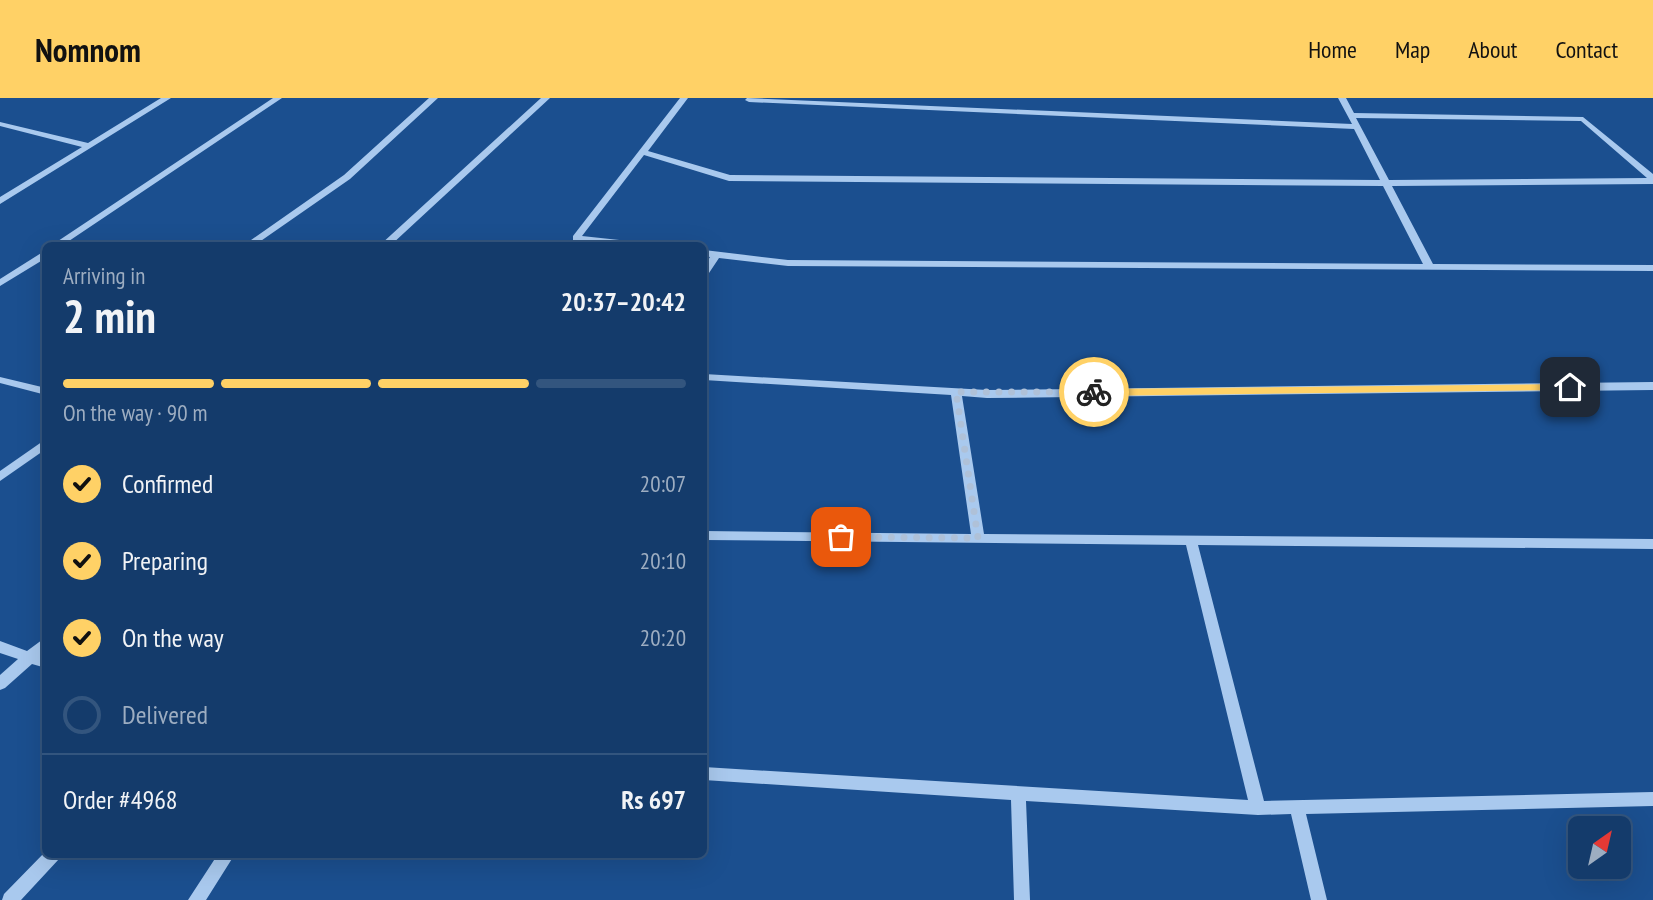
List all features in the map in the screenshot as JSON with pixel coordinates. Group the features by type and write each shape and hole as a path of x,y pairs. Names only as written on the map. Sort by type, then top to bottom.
{"street":[{"path":"0,201 167,98"},
{"path":"62,242 278,98"},
{"path":"253,242 347,177 434,98"},
{"path":"388,242 546,98"},
{"path":"611,242 576,238 684,98"},
{"path":"1342,98 1430,267"},
{"path":"749,100 1357,127"},
{"path":"1350,115 1583,119 1653,180"},
{"path":"0,124 90,146"},
{"path":"642,152 729,178 1386,183 1653,180"},
{"path":"707,253 788,263 1653,268"},
{"path":"707,269 716,254"},
{"path":"0,283 42,256"},
{"path":"707,377 956,392 1653,386"},
{"path":"0,380 42,390"},
{"path":"956,392 978,538"},
{"path":"0,477 42,446"},
{"path":"707,536 1653,544"},
{"path":"1191,541 1258,808"},
{"path":"0,684 42,646"},
{"path":"0,647 42,662"},
{"path":"707,774 1258,808 1653,799"},
{"path":"1018,793 1021,900"},
{"path":"1297,807 1319,900"},
{"path":"10,900 49,858"},
{"path":"196,900 224,858"}],"way so far":[{"path":"841,537 978,538 956,392 1094,392"}],"route":[{"path":"1094,392 1570,387"}]}
